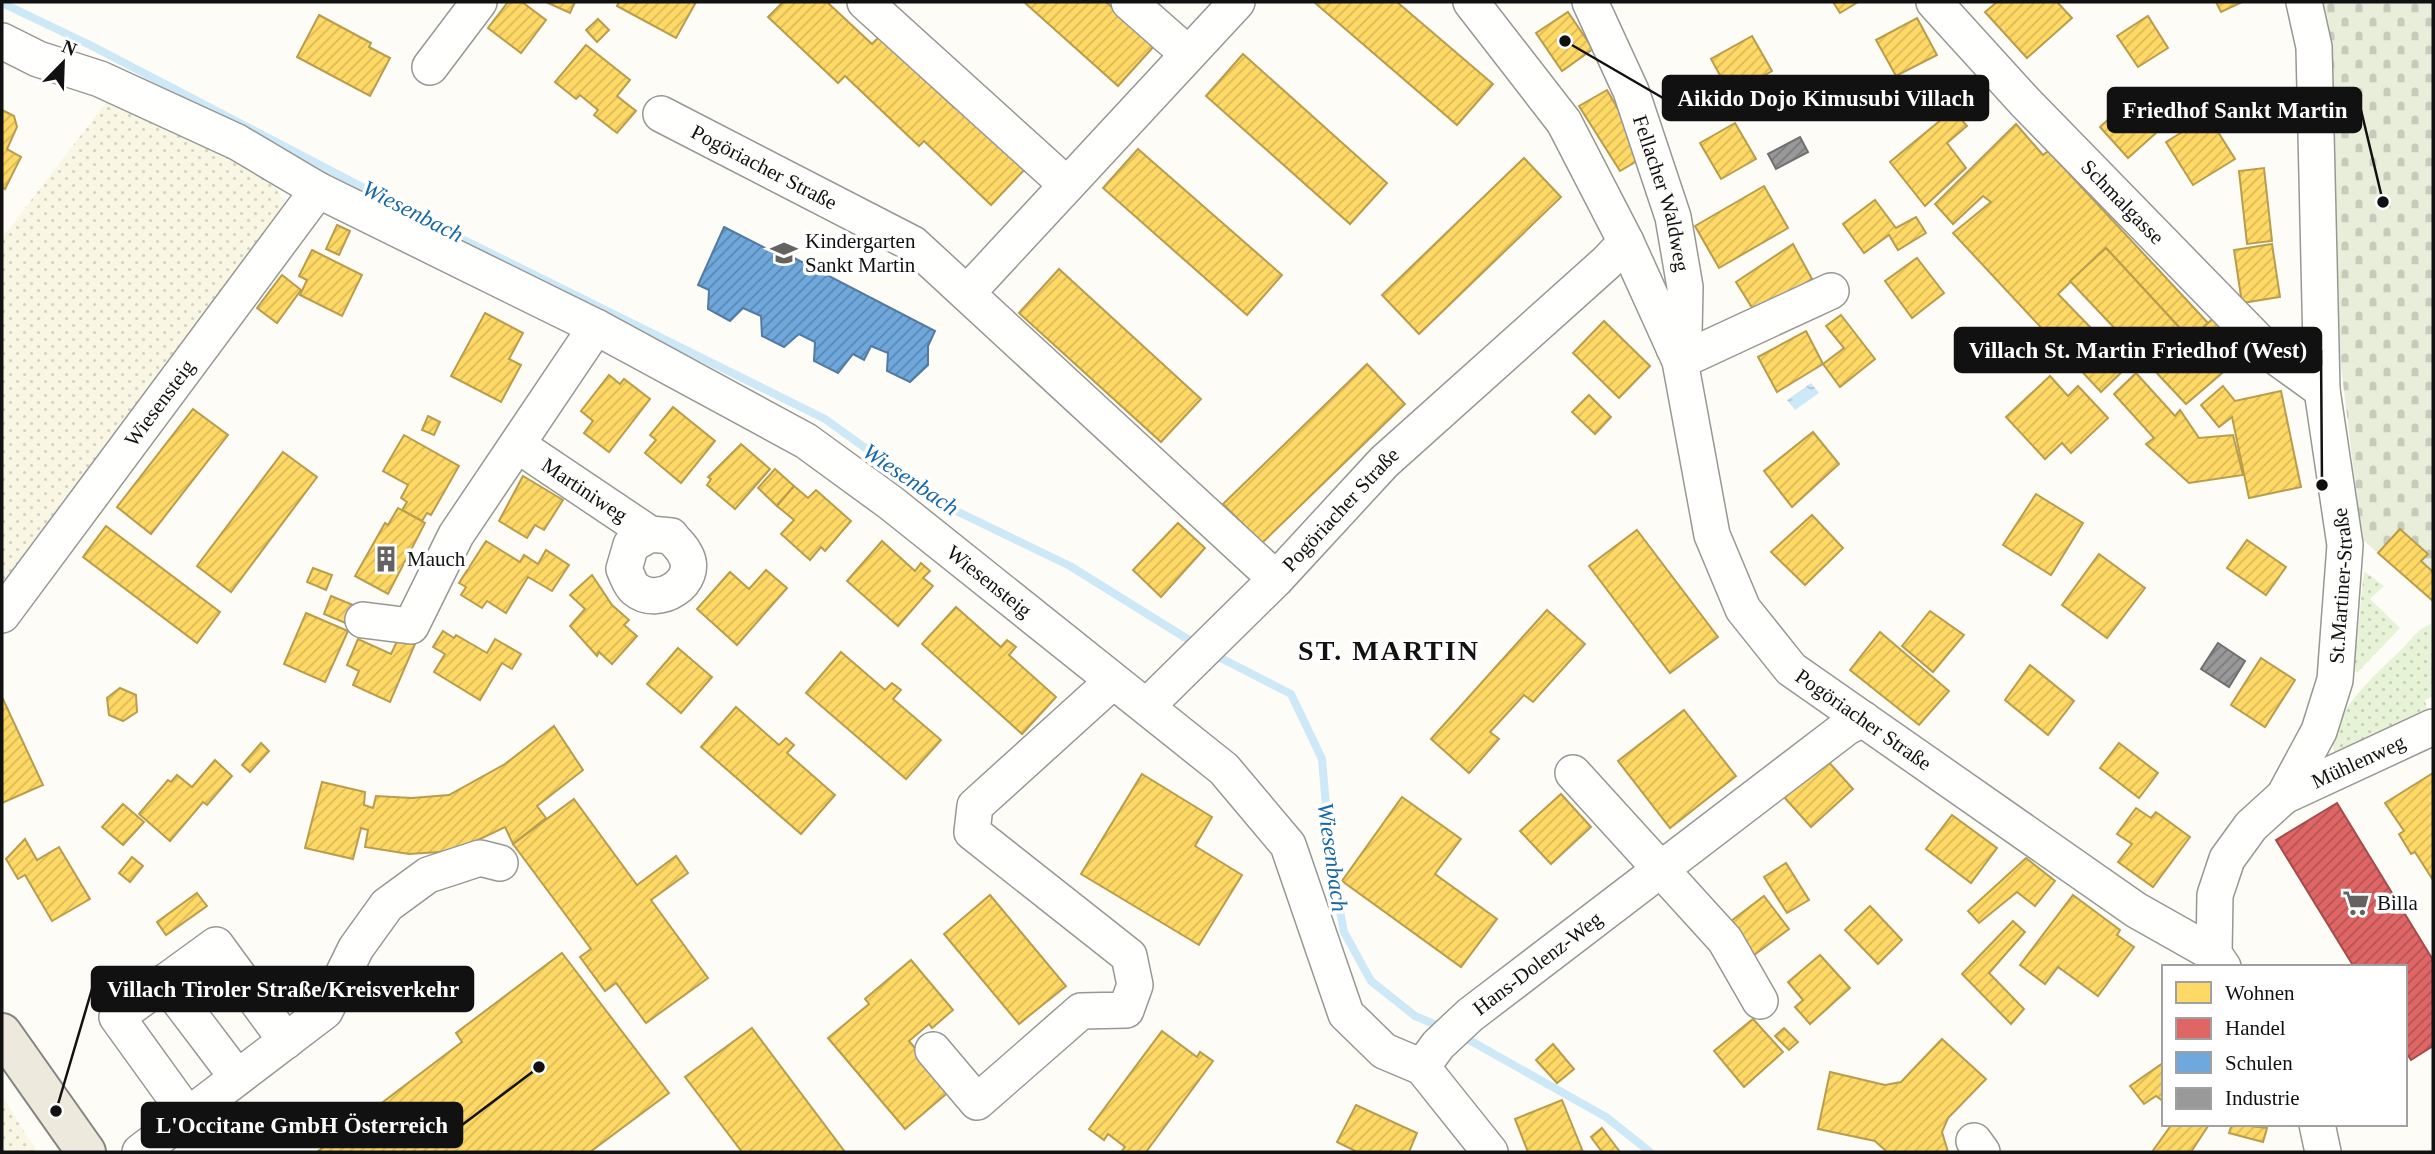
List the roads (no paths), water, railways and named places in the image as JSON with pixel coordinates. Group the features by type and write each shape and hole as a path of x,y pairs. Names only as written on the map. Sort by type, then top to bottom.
{"main road":[{"path":"2,1033 86,1152"}],"street":[{"path":"430,67 478,2"},
{"path":"865,2 1067,185"},
{"path":"1129,2 1188,54"},
{"path":"967,293 1237,2"},
{"name":"Pogöriacher Straße","path":"1471,2 1564,122 1626,242 1677,354 1712,535 1743,608 1791,669 2136,910 2218,960"},
{"name":"Fellacher Waldweg","path":"1590,2 1631,91 1673,217 1685,287 1684,334 1677,354"},
{"name":"Schmalgasse","path":"1934,2 2025,102 2268,351 2322,390"},
{"name":"St.Martiner-Straße","path":"2218,960 2215,895 2227,859 2251,826 2284,796 2319,731 2335,681 2345,545 2322,390 2314,47 2304,2"},
{"name":"Wiesensteig","path":"2,41 38,58 100,79 237,142 318,190 596,327 806,441 891,503 1224,769 1288,845 1346,1014 1384,1051 1430,1056"},
{"name":"Pogöriacher Straße","path":"661,114 913,244 1276,579"},
{"name":"Wiesensteig","path":"2,615 318,190"},
{"name":"Pogöriacher Straße","path":"1147,706 1217,634 1276,579 1384,462 1626,242"},
{"path":"1677,354 1831,291"},
{"name":"Martiniweg","path":"363,620 411,626 456,535 519,446 596,327"},
{"name":"Martiniweg","path":"519,446 650,534"},
{"path":"933,1050 977,1102 1081,1011 1126,1010 1135,985 1129,956 972,832 975,806 1113,681"},
{"name":"Hans-Dolenz-Weg","path":"1430,1056 1469,1015 1847,727 1863,719"},
{"name":"Mühlenweg","path":"2284,796 2433,727"},
{"path":"1573,773 1725,940 1760,1001"},
{"path":"140,1152 325,1012 356,948 387,905 428,875 480,858 500,863"},
{"path":"187,1114 117,1017 216,945 286,1041"},
{"path":"165,982 237,1077"},
{"path":"1430,1056 1490,1152"},
{"path":"2317,1126 2323,1152"}],"water":[{"path":"1811,383 1819,393 1795,410 1787,400"}],"waterway":[{"name":"Wiesenbach","path":"2,3 92,46 458,237 825,419 946,506 1070,566 1197,645"},
{"name":"Wiesenbach","path":"1211,653 1291,694 1322,759 1331,863 1344,932 1371,981 1415,1016 1444,1028"},
{"name":"Wiesenbach","path":"1462,1036 1606,1117 1650,1152"}],"place":[{"name":"Aikido Dojo Kimusubi Villach","path":"1565,41"},
{"name":"Friedhof Sankt Martin","path":"2383,202"},
{"name":"Kindergarten Sankt Martin","path":"784,253"},
{"name":"Villach St. Martin Friedhof (West)","path":"2322,485"},
{"name":"Mauch","path":"386,559"},
{"name":"Billa","path":"2356,903"},
{"name":"L'Occitane GmbH Österreich","path":"539,1067"},
{"name":"Villach Tiroler Straße/Kreisverkehr","path":"56,1111"}],"district":[{"name":"ST. MARTIN","path":"1389,650"}]}
